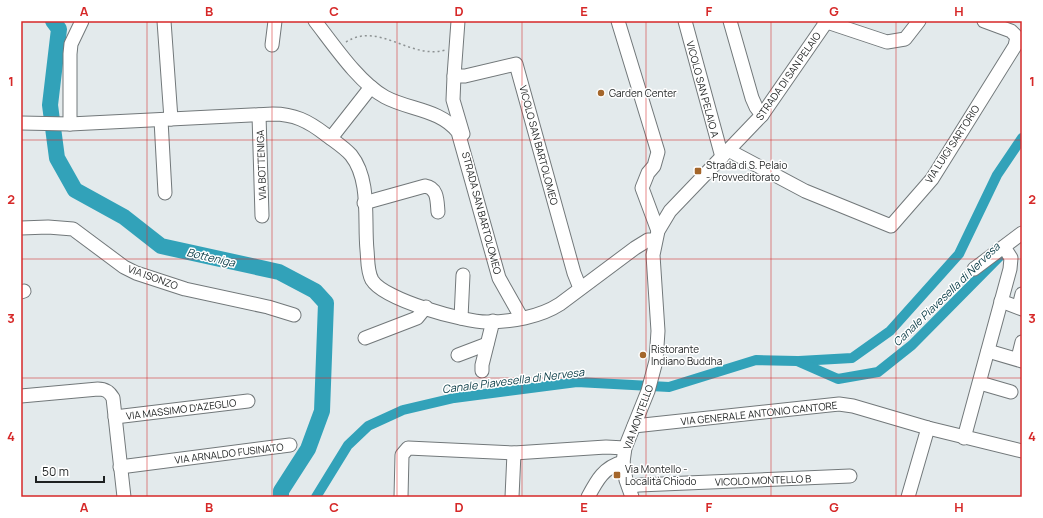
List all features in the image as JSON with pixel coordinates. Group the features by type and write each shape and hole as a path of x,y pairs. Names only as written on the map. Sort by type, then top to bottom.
{"street":[{"path":"69,124 71,44 82,21"},
{"path":"164,21 166,120 165,194"},
{"path":"272,45 275,21"},
{"name":"STRADA SAN BARTOLOMEO","path":"315,21 371,87 392,100 446,120 458,132 463,144 475,194 497,272 508,296 521,317"},
{"path":"458,21 453,100 464,138 463,144"},
{"path":"521,317 539,314 552,309 642,243 656,235 642,188 648,173 654,166 658,152 618,21"},
{"name":"VICOLO SAN PELAIO A","path":"685,21 725,154"},
{"path":"730,21 752,98 762,115"},
{"path":"825,22 887,42 905,39 919,21"},
{"name":"VIA LUIGI SARTORIO","path":"725,154 805,191 891,226 932,179 1015,46 1017,37 1011,31 984,21"},
{"name":"STRADA DI SAN PELAIO","path":"656,235 670,211 762,115 825,22"},
{"name":"VICOLO SAN BARTOLOMEO","path":"454,76 465,76 516,64 574,273 580,288"},
{"path":"330,138 371,87"},
{"name":"VIA BOTTENIGA","path":"26,123 69,124 284,114 298,117 347,151 356,163 362,182 367,253 372,279 379,287 393,296 426,308 461,318 477,321 493,321 521,317"},
{"name":"VIA BOTTENIGA","path":"259,115 262,216"},
{"path":"364,203 425,186 430,187 436,192 438,212"},
{"name":"VIA ISONZO","path":"21,228 54,227 73,229 119,264 136,274 185,289 268,307 294,315"},
{"path":"974,269 1006,250 1022,233"},
{"name":"VIA MONTELLO","path":"630,492 625,475 625,448 653,375 658,346 653,255 656,235"},
{"path":"964,438 1010,269 1006,250"},
{"path":"461,318 463,275"},
{"path":"1001,301 1021,303"},
{"path":"365,338 417,318 426,308"},
{"path":"482,371 482,365 493,321"},
{"path":"988,351 1020,359 1022,342"},
{"path":"458,355 487,344"},
{"path":"980,383 1011,392"},
{"name":"VIA MASSIMO D'AZEGLIO","path":"21,396 98,389 107,391 113,398 124,497"},
{"name":"VIA MASSIMO D'AZEGLIO","path":"115,417 248,401"},
{"name":"VIA GENERALE ANTONIO CANTORE","path":"634,426 839,404 853,406 964,438 1022,451"},
{"path":"908,497 928,428"},
{"name":"VIA ARNALDO FUSINATO","path":"120,467 290,445"},
{"path":"401,497 402,455 408,448 514,453 606,447 625,448"},
{"path":"512,497 514,453"},
{"path":"588,497 605,470 610,466 624,462"},
{"name":"VICOLO MONTELLO B","path":"630,492 639,485 850,476"}],"path":[{"path":"343,44 352,38 364,35 376,35 406,47 420,50 439,52 449,49"}],"waterway":[{"name":"Botteniga","path":"53,21 59,29 50,105 57,158 75,190 124,217 161,246 279,272 315,291 326,303 322,411 308,449 281,491 281,497"},
{"name":"Canale Piavesella di Nervesa","path":"799,361 852,358 890,331 959,254 997,175 1022,138"},
{"name":"Canale Piavesella di Nervesa","path":"316,497 348,445 368,426 403,410 454,398 577,382 669,387 756,360 797,361 838,379 878,372 912,345 1001,255"}],"place":[{"name":"Garden Center","path":"601,93"},
{"name":"Strada di S. Pelaio - Provveditorato","path":"698,171"},
{"name":"Ristorante Indiano Buddha","path":"643,355"},
{"name":"Via Montello - Località Chiodo","path":"617,475"}]}
